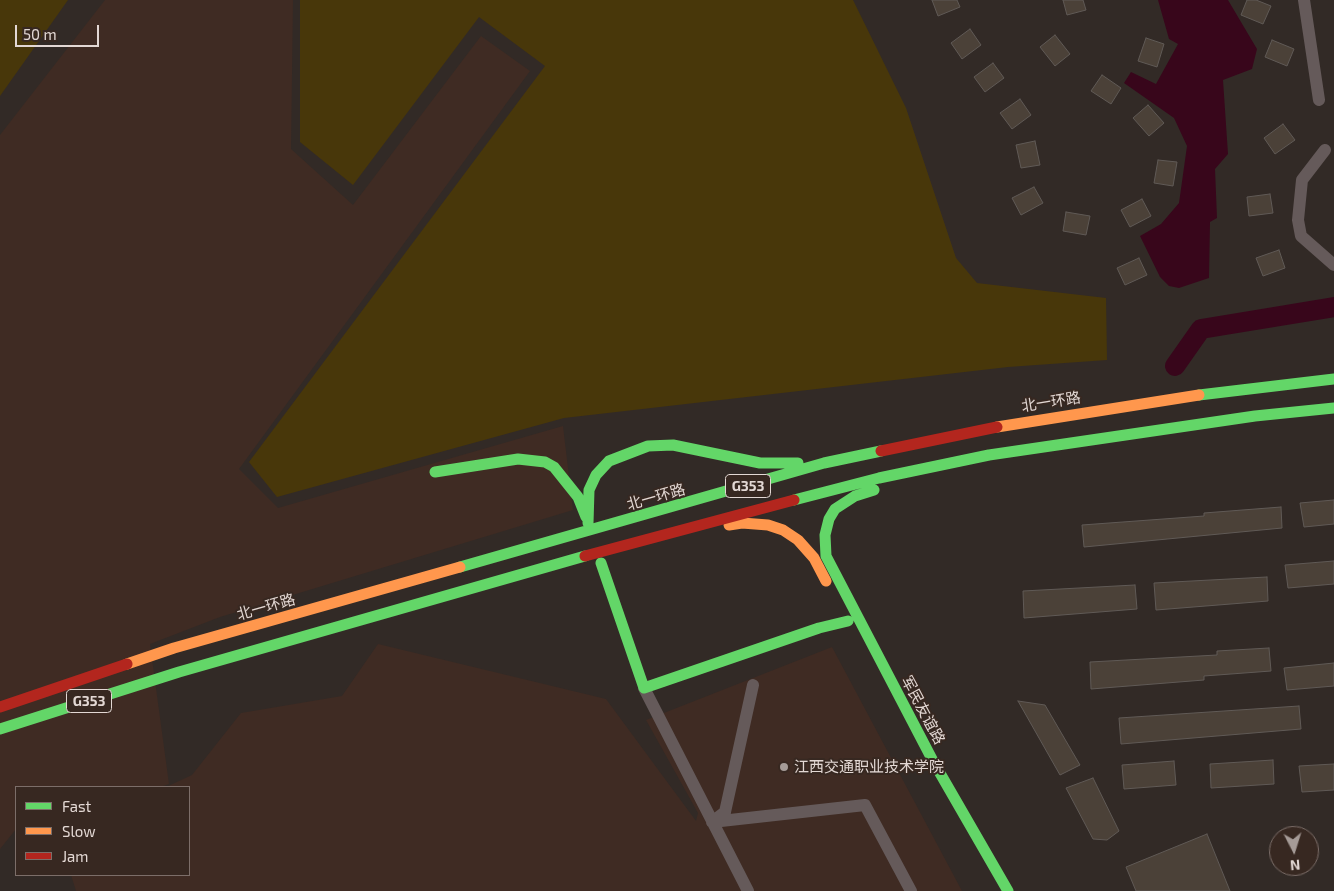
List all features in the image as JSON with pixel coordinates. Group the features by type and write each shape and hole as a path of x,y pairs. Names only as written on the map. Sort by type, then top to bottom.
{"main road":[{"name":"北一环路","path":"0,707 174,648 621,523 824,463 1029,420 1252,386 1334,379"},
{"name":"G353","path":"0,729 179,672 794,498 989,455 1255,416 1334,408"},
{"path":"435,472 518,459 545,462 554,467 578,497 588,522 588,490 596,474 609,461 648,446 673,445 760,463 824,463"},
{"path":"854,620 826,556 825,536 829,519 835,509 855,496 989,455"},
{"path":"627,544 742,523 768,525 783,530 798,540 814,558 854,620"},
{"path":"600,563 644,688 819,628 854,620"},
{"name":"军民友谊路","path":"854,620 925,767 996,891"},
{"name":"军民友谊路","path":"854,620 1008,891"}],"street":[{"path":"1304,0 1319,100"},
{"path":"1325,150 1302,180 1298,220 1301,236 1334,265"},
{"path":"712,822 725,812 753,685"},
{"path":"644,688 748,891"},
{"path":"712,822 865,805 912,891"}],"shaded area":[{"path":"0,0 68,0 0,96"},
{"path":"105,0 293,0 291,149 353,205 481,36 530,71 239,469 278,508 563,426 573,510 220,617 150,644 169,784 164,786 15,786 15,830 0,849 0,135"},
{"path":"300,0 853,0 906,108 956,258 977,283 1106,298 1107,360 1008,367 564,418 277,497 249,462 545,66 479,17 353,185 300,142"},
{"path":"1158,0 1228,0 1257,49 1252,69 1223,80 1228,154 1215,169 1217,218 1210,222 1209,278 1179,288 1169,286 1160,277 1140,236 1161,224 1179,203 1187,146 1174,118 1124,83 1131,72 1156,84 1178,44 1169,39"},
{"path":"378,644 606,699 696,821 698,813 646,720 832,647 962,891 76,891 71,876 190,876 190,786 168,786 192,775 241,713 342,696"}],"building":[{"path":"932,0 957,0 960,7 938,16"},
{"path":"1063,0 1083,0 1086,10 1067,15"},
{"path":"1247,0 1256,0 1271,6 1263,24 1241,15"},
{"path":"970,29 981,45 962,59 951,43"},
{"path":"1055,35 1070,54 1055,66 1040,47"},
{"path":"1146,38 1164,44 1157,67 1138,61"},
{"path":"1272,40 1294,49 1287,66 1265,57"},
{"path":"993,63 1004,78 985,92 974,77"},
{"path":"1102,75 1121,88 1111,104 1091,91"},
{"path":"1020,99 1031,115 1012,129 1000,113"},
{"path":"1148,105 1164,123 1149,136 1133,118"},
{"path":"1283,124 1295,140 1275,154 1264,138"},
{"path":"1035,141 1040,165 1021,168 1016,145"},
{"path":"1158,160 1177,162 1173,186 1154,183"},
{"path":"1034,187 1043,203 1021,215 1012,198"},
{"path":"1270,194 1273,213 1249,216 1247,197"},
{"path":"1142,199 1151,216 1130,227 1121,210"},
{"path":"1066,212 1090,216 1086,235 1063,231"},
{"path":"1279,250 1285,268 1263,276 1256,258"},
{"path":"1139,258 1147,275 1125,285 1117,268"},
{"path":"1334,500 1334,524 1304,527 1300,503"},
{"path":"1281,507 1282,528 1084,547 1082,525 1204,516 1204,513"},
{"path":"1334,561 1334,584 1288,588 1285,565"},
{"path":"1267,577 1268,601 1156,610 1154,583"},
{"path":"1135,585 1137,609 1024,618 1023,591"},
{"path":"1269,648 1271,671 1204,676 1204,680 1091,689 1090,662 1217,655 1217,651"},
{"path":"1334,663 1334,686 1287,690 1284,668"},
{"path":"1018,701 1045,705 1080,765 1060,775"},
{"path":"1299,706 1301,729 1121,744 1119,718"},
{"path":"1273,760 1274,784 1211,788 1210,764"},
{"path":"1174,761 1176,785 1124,789 1122,765"},
{"path":"1334,764 1334,790 1302,792 1299,766"},
{"path":"1093,778 1119,831 1107,840 1093,839 1066,788"},
{"path":"1207,834 1230,891 1136,891 1126,867"}],"waterway":[{"path":"1175,366 1201,329 1334,307"}],"traffic: fast":[{"path":"1199,395 1334,379"},
{"path":"794,500 879,478 989,455 1255,416 1334,408"},
{"path":"588,523 589,490 596,475 609,461 648,446 673,445 760,463 798,463"},
{"path":"460,567 824,463 881,451"},
{"path":"435,472 518,459 545,462 554,467 578,497 586,517"},
{"path":"874,490 855,496 835,509 829,519 825,535 826,556 933,761 1008,891"},
{"path":"0,729 179,672 585,556"},
{"path":"601,563 644,688 819,628 848,621"}],"traffic: slow":[{"path":"997,427 1199,395"},
{"path":"729,525 742,523 768,525 783,530 798,540 814,558 826,581"},
{"path":"127,664 174,648 460,567"}],"traffic: jam":[{"path":"881,451 997,427"},
{"path":"585,556 794,500"},
{"path":"0,707 127,664"}],"place":[{"name":"江西交通职业技术学院","path":"784,767"}]}
